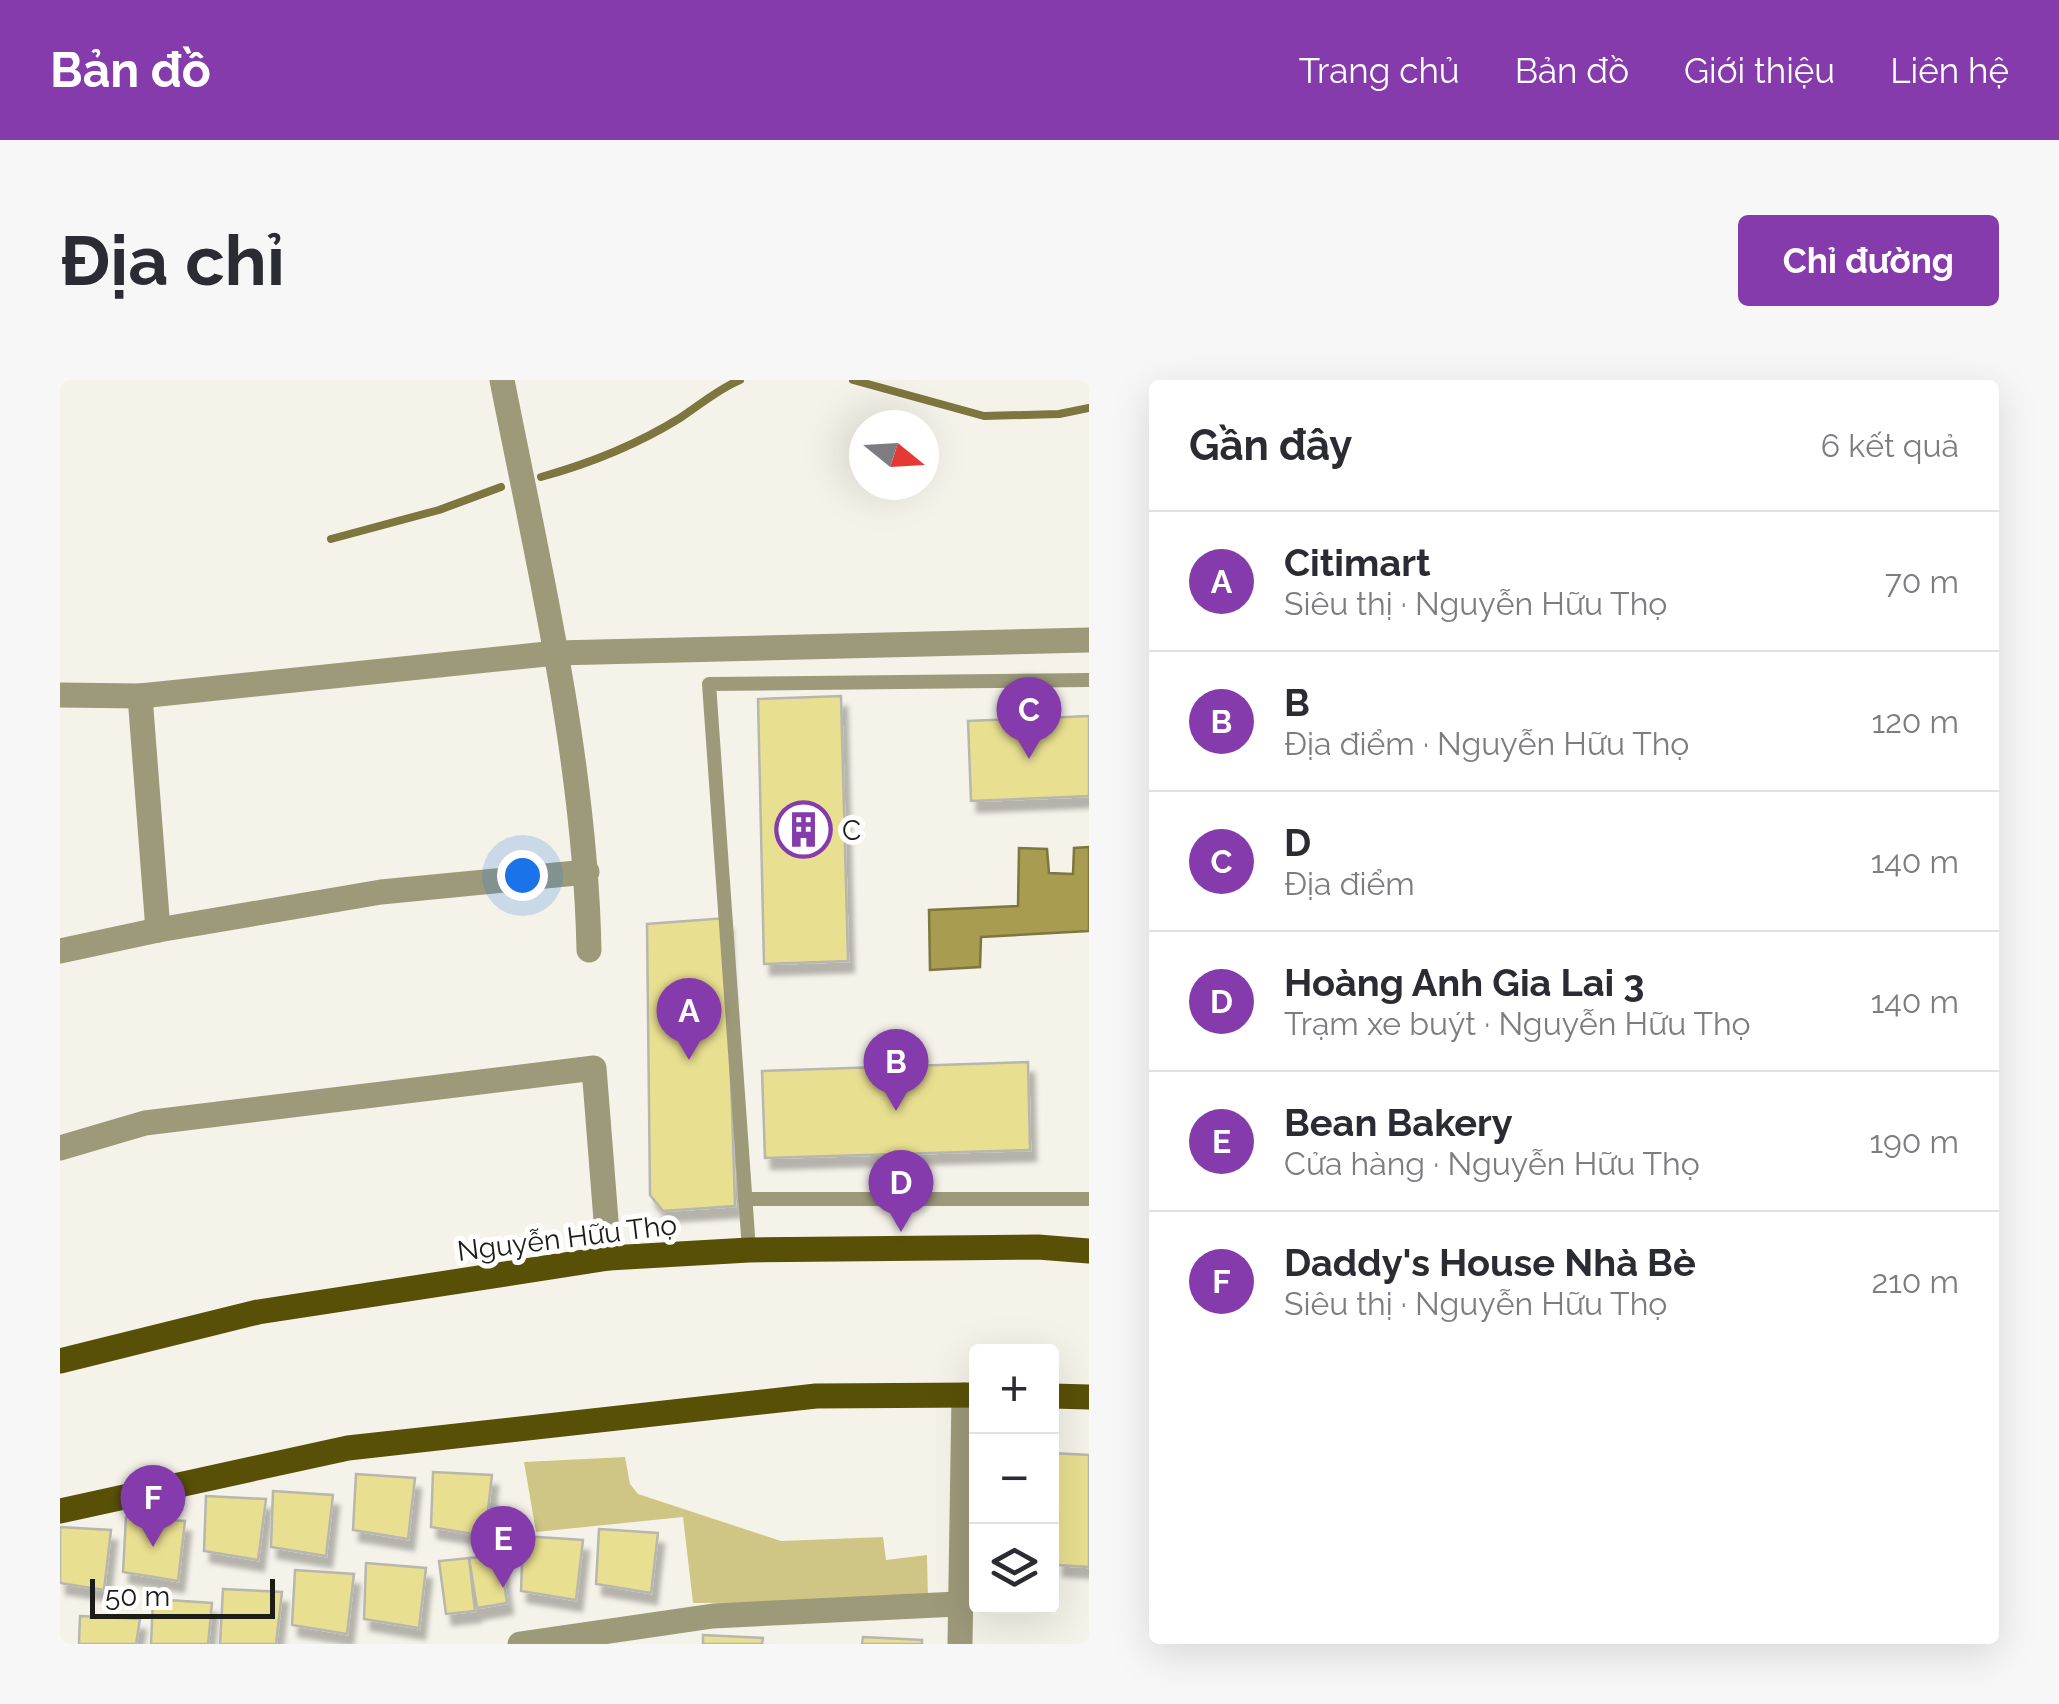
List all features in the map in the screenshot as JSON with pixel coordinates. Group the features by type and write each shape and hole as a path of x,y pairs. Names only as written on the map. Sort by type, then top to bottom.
{"main road":[{"name":"Nguyễn Hữu Thọ","path":"60,1360 258,1312 610,1258 750,1250 1089,1250"},
{"path":"60,1511 348,1448 816,1396 969,1396"},
{"path":"1059,1396 1089,1397"}],"street":[{"path":"502,380 556,653 587,872 589,950"},
{"path":"60,696 140,696 556,653 1089,640"},
{"path":"140,696 158,930"},
{"path":"60,951 381,892 587,872"},
{"path":"60,1148 146,1124 594,1068 610,1258"},
{"path":"960,1644 958,1604 969,1413"},
{"path":"520,1644 713,1616 958,1604"}],"lane":[{"path":"750,1250 709,684 1089,680"},
{"path":"745,1199 1089,1199"}],"shaded area":[{"path":"1089,847 1089,931 981,937 980,967 930,970 929,910 1018,906 1019,848 1047,849 1049,873 1073,874 1074,848"},
{"path":"625,1457 630,1484 638,1494 781,1541 883,1537 886,1560 927,1555 928,1602 693,1603 683,1517 536,1532 524,1462"}],"building":[{"name":"C","path":"841,696 848,961 764,964 758,699"},
{"path":"1089,716 1089,796 971,801 968,721"},
{"path":"726,918 735,1206 663,1211 650,1195 647,924"},
{"path":"1028,1062 1030,1150 765,1158 762,1071"},
{"path":"1059,1453 1089,1455 1089,1567 1059,1565"},
{"path":"433,1472 492,1475 485,1536 431,1527"},
{"path":"356,1474 415,1478 408,1539 353,1530"},
{"path":"273,1491 333,1495 326,1556 271,1547"},
{"path":"206,1496 266,1499 258,1560 204,1551"},
{"path":"126,1517 185,1521 178,1581 123,1572"},
{"path":"60,1527 111,1530 104,1590 60,1583"},
{"path":"599,1529 658,1533 651,1593 596,1584"},
{"path":"523,1536 583,1540 576,1600 521,1591"},
{"path":"500,1556 507,1603 477,1608 469,1558"},
{"path":"469,1558 475,1611 446,1614 439,1561"},
{"path":"366,1563 426,1568 419,1628 364,1619"},
{"path":"295,1570 354,1574 347,1634 292,1625"},
{"path":"223,1589 282,1592 276,1644 220,1644"},
{"path":"153,1599 212,1603 208,1644 151,1644"},
{"path":"80,1616 140,1619 136,1644 79,1644"},
{"path":"703,1635 763,1638 762,1644 703,1644"},
{"path":"863,1637 922,1640 922,1644 862,1644"}],"waterway":[{"path":"541,477 647,436 740,380"},
{"path":"853,380 984,416 1059,414 1089,408"},
{"path":"331,539 439,510 501,487"}],"place":[{"name":"D","path":"1029,759"},
{"name":"C","path":"803,830"},
{"name":"Citimart","path":"689,1060"},
{"name":"B","path":"896,1111"},
{"name":"Hoàng Anh Gia Lai 3","path":"901,1232"},
{"name":"Daddy's House Nhà Bè","path":"153,1547"},
{"name":"Bean Bakery","path":"503,1588"}]}
